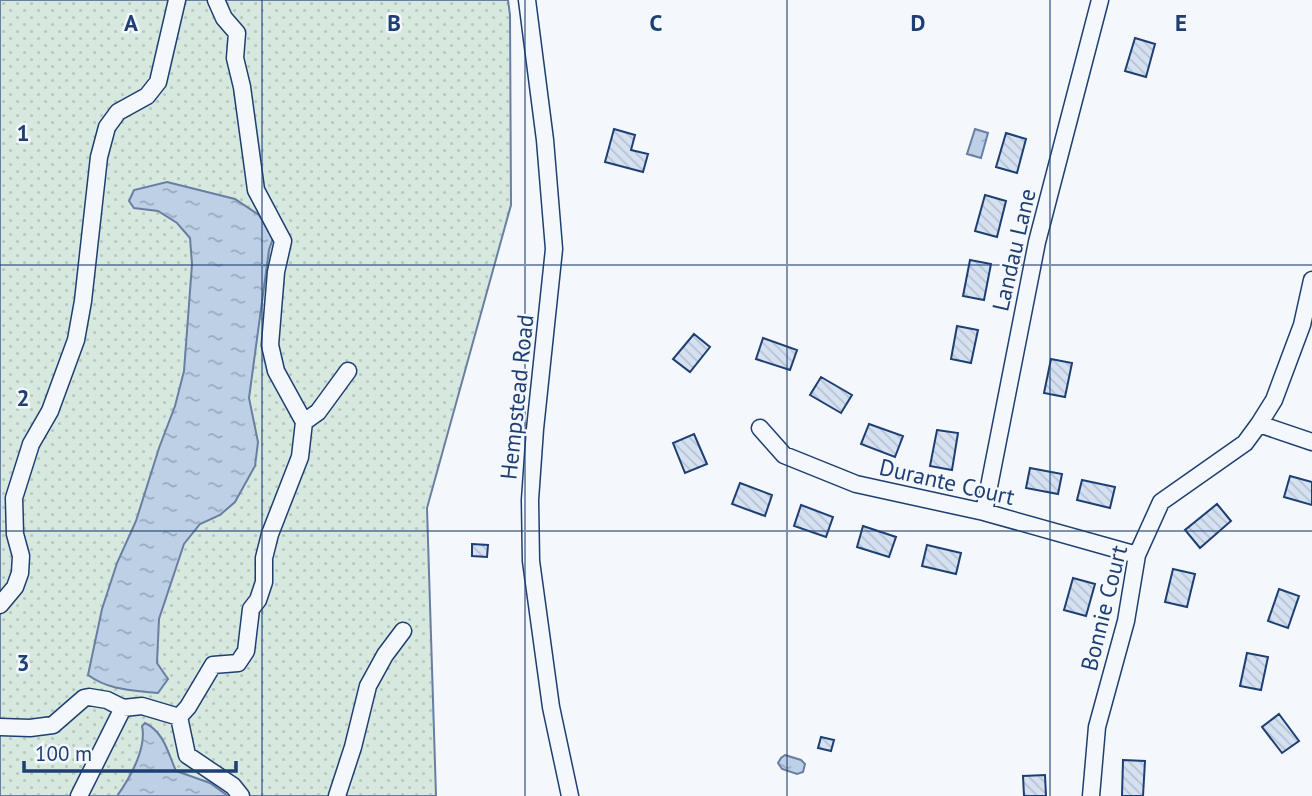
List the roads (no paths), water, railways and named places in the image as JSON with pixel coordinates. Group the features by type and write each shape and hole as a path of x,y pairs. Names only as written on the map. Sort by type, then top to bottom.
{"street":[{"path":"0,605 15,587 20,573 21,556 15,534 14,498 31,444 50,411 76,341 99,157 107,127 117,112 147,96 158,82 177,0"},
{"path":"216,0 224,18 237,33 235,58 242,87 256,190 283,241 276,272 270,345 276,371 304,422 300,457 270,534 264,558 264,582 258,600 251,609 246,651 238,663 214,665 179,717 187,755 233,786 241,796"},
{"name":"Hempstead Road","path":"527,0 545,140 554,249 535,429 530,500 531,561 551,707 570,796"},
{"name":"Landau Lane","path":"984,512 1037,242 1100,0"},
{"name":"Bonnie Court","path":"1091,796 1097,727 1126,621 1137,555 1161,502 1245,443 1259,424 1274,400 1307,326 1312,280"},
{"path":"304,422 318,412 348,371"},
{"path":"1259,424 1312,442"},
{"name":"Durante Court","path":"760,428 784,455 856,484 984,512 1137,555"},
{"path":"337,796 353,747 368,686 385,655 403,631"},
{"path":"0,727 30,728 53,725 84,698 89,697 107,700 123,708 142,706 179,717"},
{"path":"79,796 123,708"}],"water":[{"path":"975,129 988,133 981,158 967,154"},
{"path":"167,182 235,199 259,215 273,238 269,250 249,398 258,442 255,466 235,502 220,515 200,524 184,544 159,619 157,663 168,679 158,693 113,687 88,675 102,609 117,563 136,521 184,371 192,264 190,238 177,223 158,211 134,208 129,201 134,190"},
{"path":"145,723 161,737 176,771 210,783 228,796 117,796 140,753 142,726"},
{"path":"785,755 801,760 805,764 803,772 797,774 782,769 778,763"}]}
